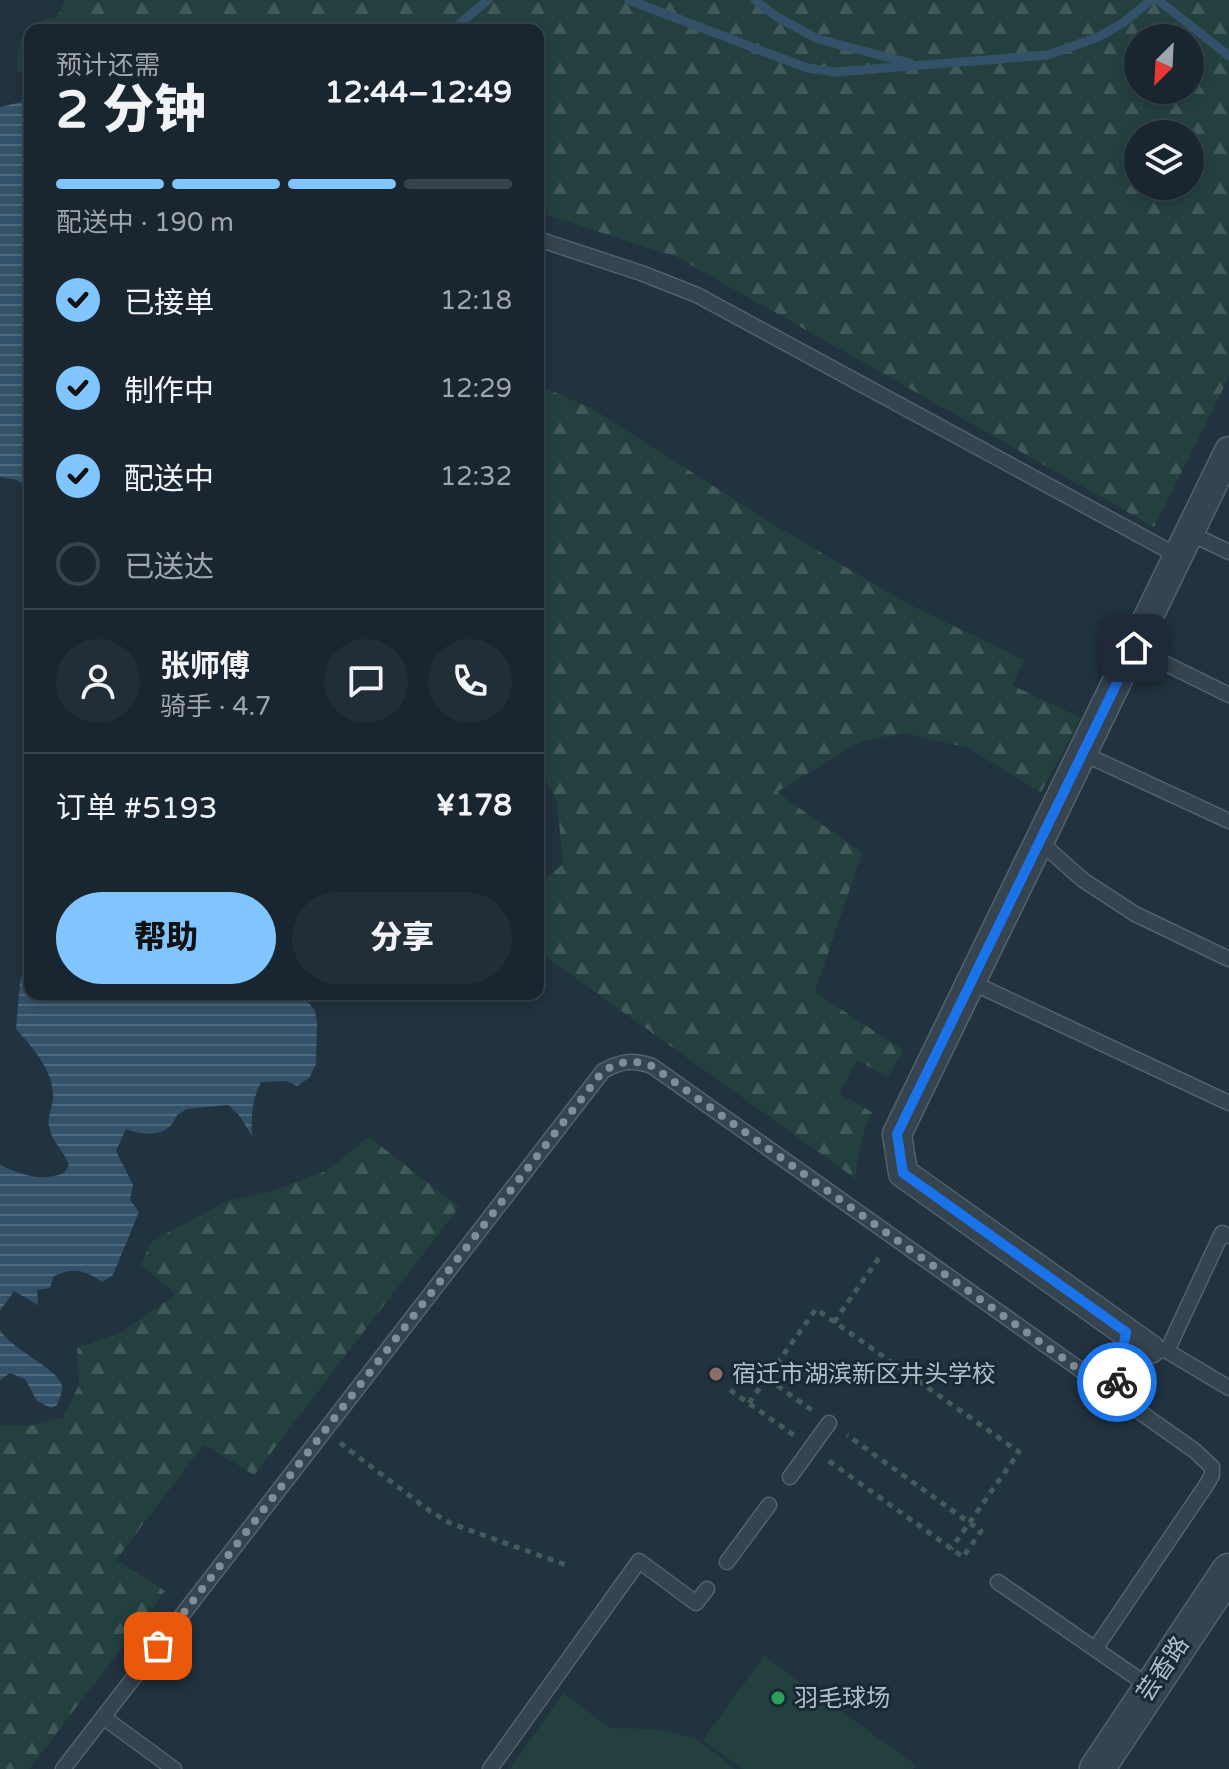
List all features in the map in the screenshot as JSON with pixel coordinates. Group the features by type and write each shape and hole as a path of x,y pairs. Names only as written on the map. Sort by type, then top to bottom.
{"street":[{"path":"1158,1350 1126,1332 903,1173 897,1134 1229,451"},
{"name":"芸香路","path":"1115,1769 1156,1692 1229,1571"},
{"name":"芸香路","path":"1097,1769 1229,1599"}],"lane":[{"path":"544,241 697,295 1184,545 1229,552"},
{"path":"1134,648 1229,695"},
{"path":"1082,753 1229,821"},
{"path":"1039,841 1083,880 1135,914 1229,959"},
{"path":"971,982 1229,1103"},
{"path":"63,1769 603,1071 618,1062 637,1060 652,1066 1195,1451 1212,1467 1212,1475 1095,1649"},
{"path":"1229,1236 1222,1233 1158,1350 1229,1388"},
{"path":"1119,1398 1116,1376 1126,1332"},
{"path":"790,1477 829,1423"},
{"path":"727,1562 769,1505"},
{"path":"490,1769 639,1561 696,1603 707,1589"},
{"path":"998,1582 1156,1692"},
{"path":"103,1717 174,1769"}],"path":[{"path":"834,1322 893,1237"},
{"path":"749,1403 816,1309 1019,1452 951,1549"},
{"path":"730,1390 963,1557 981,1531 748,1365"},
{"path":"325,1431 450,1523 566,1565"}],"green space":[{"path":"65,0 1229,0 1229,377 1154,527 677,257 544,214 544,24 37,23 58,16"},
{"path":"24,34 24,73 17,71 18,49"},
{"path":"544,388 591,408 776,526 906,603 1024,660 1012,685 1081,718 1041,792 968,748 904,733 861,741 777,792 862,853 815,992 903,1050 888,1077 857,1060 839,1094 872,1112 860,1145 856,1179 544,955 544,878 563,864 557,800 544,777"},
{"path":"369,1137 459,1207 254,1475 204,1444 116,1560 165,1591 29,1769 0,1769 0,1425 28,1426 63,1418 79,1385 77,1348 122,1332 176,1294 141,1265 151,1242 227,1201 269,1192 326,1171"},
{"name":"羽毛球场","path":"764,1656 916,1765 913,1769 743,1769 703,1740"},
{"path":"563,1693 610,1728 656,1729 694,1738 736,1769 510,1769"}],"water":[{"path":"24,101 24,485 17,480 0,477 0,107"},
{"path":"24,967 24,1000 307,1000 315,1011 317,1023 316,1064 309,1078 297,1086 286,1081 261,1082 253,1108 252,1136 239,1115 228,1105 187,1109 177,1115 168,1128 155,1133 126,1129 116,1151 133,1185 130,1200 139,1212 113,1275 102,1282 79,1271 61,1273 54,1276 50,1288 37,1290 38,1305 14,1291 0,1311 0,1165 39,1177 64,1173 69,1165 49,1126 53,1098 49,1076 40,1059 16,1029"},
{"path":"0,1330 59,1380 62,1388 57,1405 51,1408 37,1401 25,1379 10,1373 0,1380"}],"waterway":[{"path":"459,24 488,0"},
{"path":"629,0 807,68 835,72 1048,55 1098,37 1123,23 1151,0"},
{"path":"755,0 777,17 818,39 910,63"},
{"path":"1158,0 1229,56"}],"way so far":[{"path":"158,1646 603,1071 618,1062 637,1060 652,1066 1119,1398 1117,1382"}],"place":[{"name":"宿迁市湖滨新区井头学校","path":"716,1374"},
{"name":"羽毛球场","path":"778,1698"}],"route":[{"path":"1117,1382 1126,1332 903,1173 897,1134 1134,648"}]}
